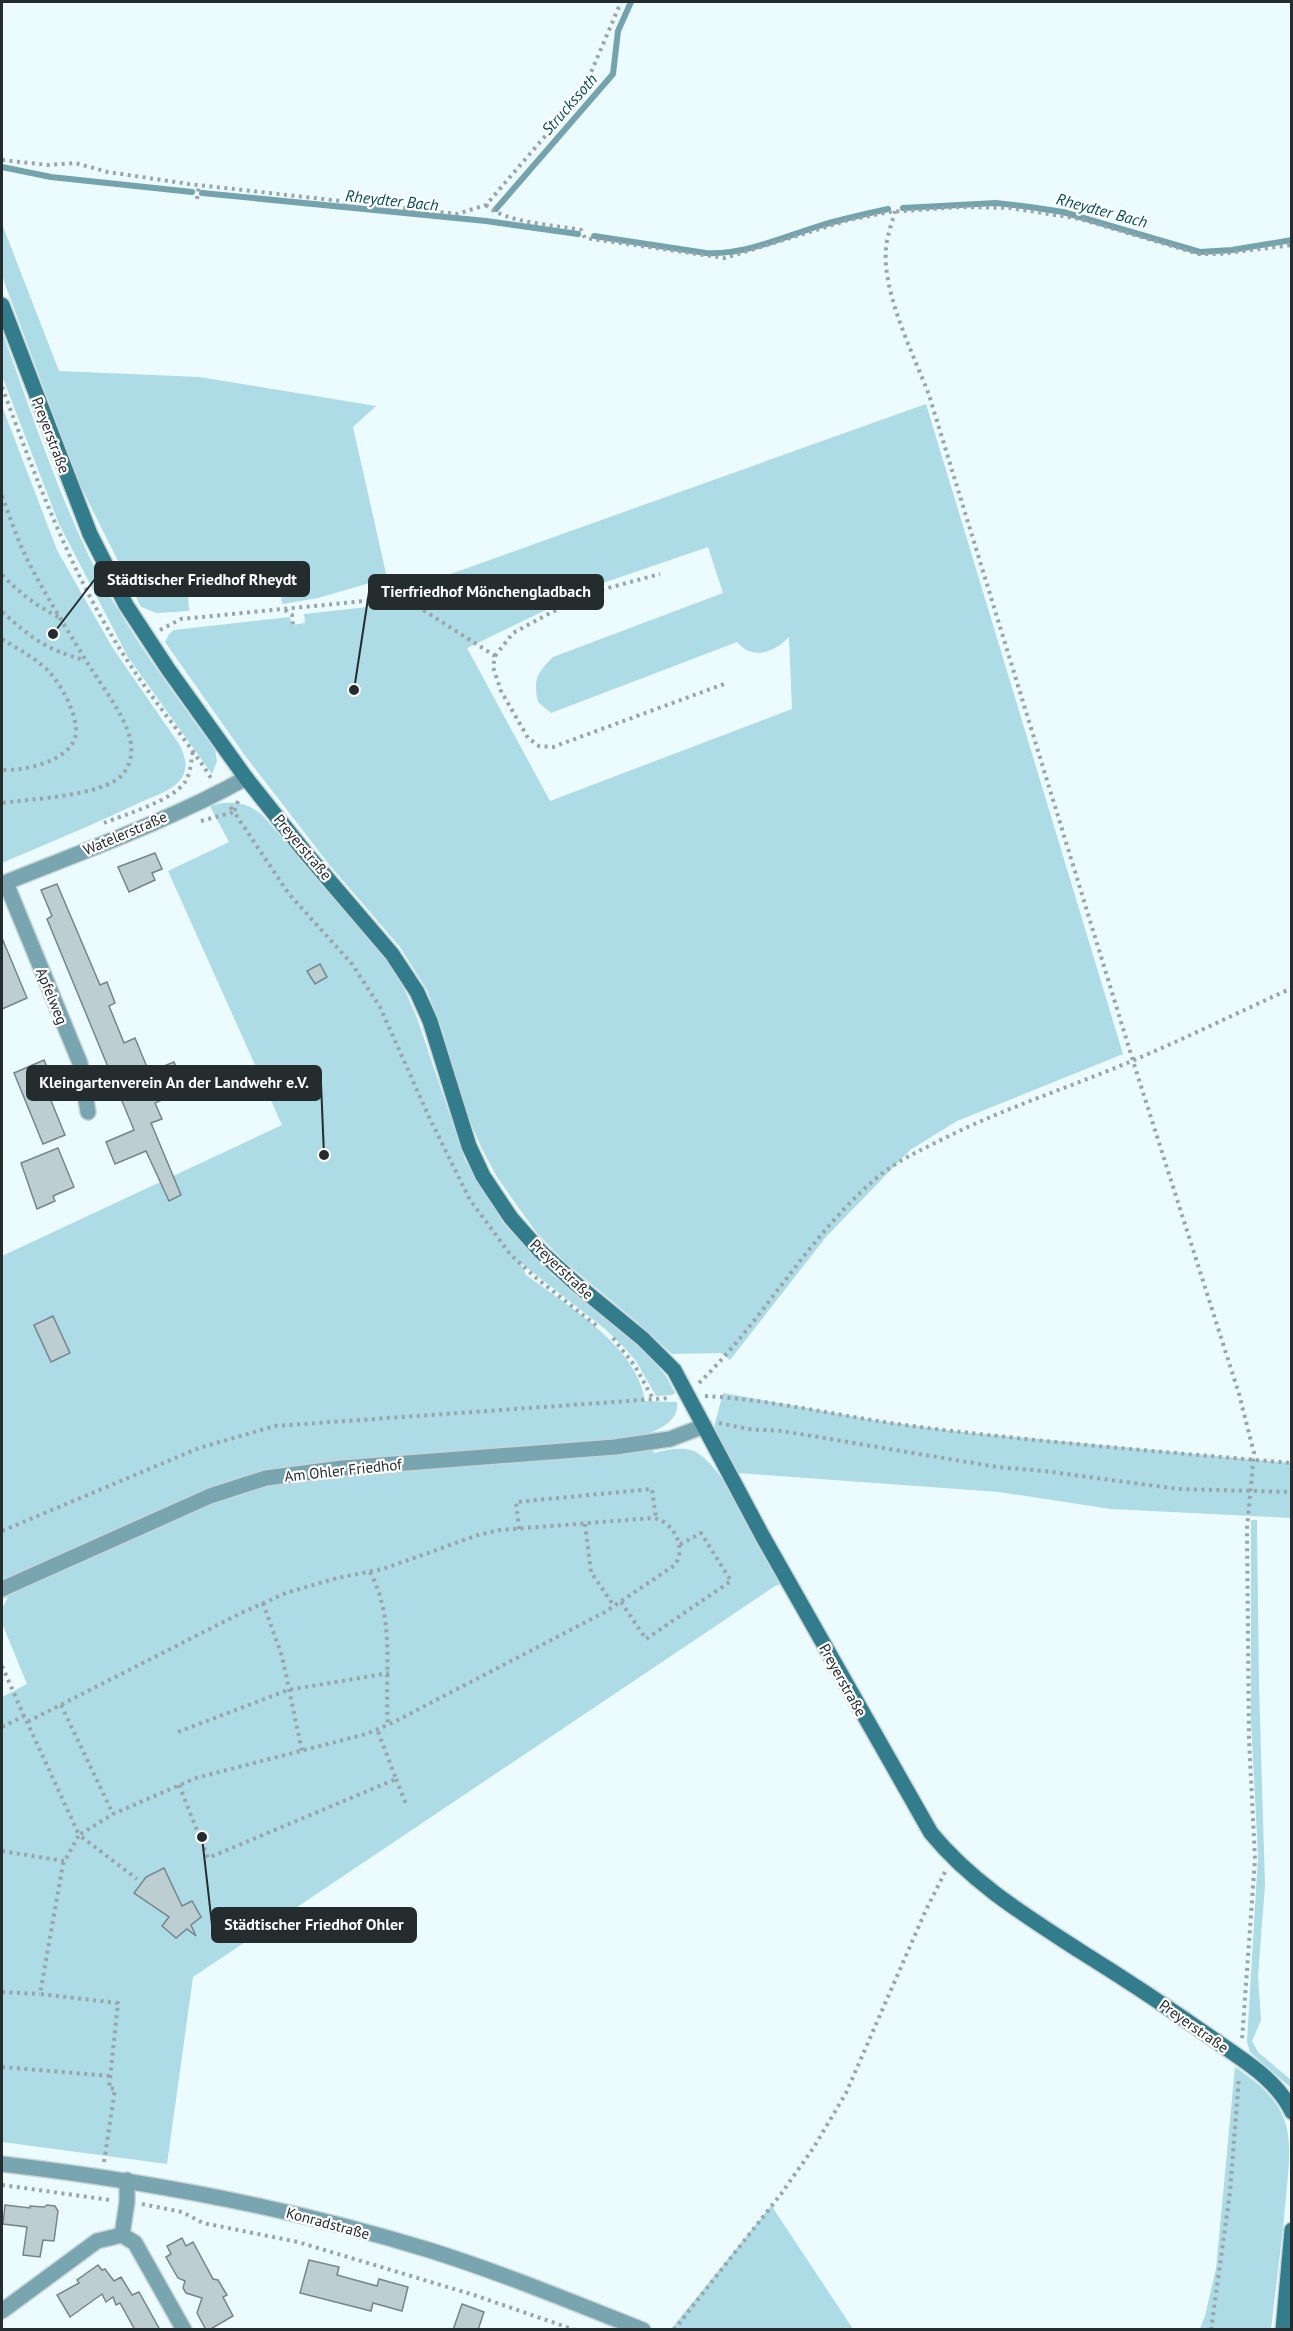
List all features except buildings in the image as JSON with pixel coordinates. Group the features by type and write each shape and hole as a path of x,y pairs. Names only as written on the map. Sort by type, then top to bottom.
{"main road":[{"name":"Preyerstraße","path":"2,305 90,534 126,605 146,637 246,778 304,851 380,938 417,992 432,1029 469,1146 483,1176 511,1218 566,1276 660,1354 674,1370 763,1537 931,1833 973,1878 1005,1902 1144,1992 1240,2059 1271,2083 1289,2107"},
{"path":"1282,2330 1292,2230"}],"street":[{"name":"Watelerstraße","path":"4,884 153,822 246,778"},
{"name":"Apfelweg","path":"4,884 80,1063 88,1112"},
{"name":"Am Ohler Friedhof","path":"2,1589 210,1496 266,1478 342,1468 615,1447 670,1439 704,1426"},
{"name":"Konradstraße","path":"2,2164 127,2180 244,2201 336,2223 430,2250 517,2280 643,2330"},
{"path":"122,2235 127,2202 127,2180"},
{"path":"2,2311 97,2241 122,2235 135,2243 184,2330"}],"path":[{"path":"2,160 48,165 75,163 108,172 199,185 457,214 486,205 577,99 586,84 621,2"},
{"path":"197,199 199,185"},
{"path":"486,205 511,218 581,230 585,238 725,258 849,220 895,211 960,207 1011,208 1080,219 1199,254 1220,254 1292,244"},
{"path":"895,211 886,246 886,270 891,296 929,395 1133,1060 1239,1394 1254,1453 1247,1528 1249,1740 1255,1858 1230,2192 1211,2330"},
{"path":"2,387 37,482 79,576 127,660 193,749 190,771 178,790 94,827"},
{"path":"2,496 27,559 115,706 130,738 131,755 129,766 120,777 108,785 75,794 2,803"},
{"path":"660,574 597,591 513,633 495,656 494,667 501,691 528,738 539,746 553,747 724,684"},
{"path":"2,575 24,597 45,611 62,618"},
{"path":"146,637 181,619 395,598 423,608 495,656"},
{"path":"285,610 292,615 293,625"},
{"path":"2,612 37,642 62,654 86,660"},
{"path":"2,639 39,661 51,673 63,689 76,730 74,741 65,751 51,760 19,771 2,770"},
{"path":"246,778 234,812 289,894 352,964 380,1007 429,1117 470,1200 510,1254 535,1277 603,1330"},
{"path":"2,1531 199,1448 275,1426 680,1398 687,1395 721,1362 814,1245 857,1196 905,1157 959,1131 1133,1060 1292,988"},
{"path":"612,1337 635,1366 653,1399"},
{"path":"687,1395 731,1398 879,1422 962,1432 1292,1463"},
{"path":"704,1426 724,1423 748,1429 782,1431 997,1467 1055,1472 1178,1489 1292,1492"},
{"path":"519,1529 516,1502 652,1490 656,1518"},
{"path":"27,1722 286,1593 337,1578 394,1566 478,1535 519,1529 656,1518 668,1524 679,1545 679,1558 675,1565 621,1602 552,1641 388,1725 302,1751 196,1778 113,1814 79,1835 64,1861 40,1994"},
{"path":"585,1524 591,1572 614,1606"},
{"path":"621,1602 646,1639 731,1581 701,1533 679,1545"},
{"path":"370,1572 384,1606 388,1628 388,1725"},
{"path":"263,1603 282,1656 302,1751"},
{"path":"2,1666 79,1835 137,1879"},
{"path":"178,1731 288,1690 389,1673"},
{"path":"62,1705 113,1814"},
{"path":"2,1727 24,1716"},
{"path":"377,1729 406,1804"},
{"path":"179,1785 208,1857 396,1779"},
{"path":"2,1851 64,1861"},
{"path":"674,2330 782,2194 831,2120 846,2092 925,1912 952,1858"},
{"path":"2,1992 117,2003 109,2088 116,2089 102,2177"},
{"path":"2,2067 110,2076"},
{"path":"2,2185 182,2212 203,2223 298,2242 474,2295 575,2330"}],"shaded area":[{"path":"2,224 59,371 199,377 376,406 353,427 387,578 318,598 282,604 280,587 188,594 189,611 157,613 141,607 79,483 2,276"},
{"path":"2,331 52,468 85,548 129,627 215,750 217,761 212,774 128,657 59,524 2,376"},
{"path":"926,404 1123,1054 957,1121 910,1150 826,1237 730,1360 721,1353 672,1354 565,1262 537,1233 518,1207 497,1177 481,1147 464,1106 443,1032 427,990 400,947 328,863 246,757 165,642 174,630 290,617 292,625 305,623 304,614 395,604 408,606 415,610 421,604 400,588 397,581 414,587","holes":["708,547 723,593 553,657 543,668 536,682 538,702 551,713 737,642 747,650 760,653 776,647 789,637 792,709 550,801 467,648 600,584"]},
{"path":"2,406 57,550 112,647 179,744 185,766 181,779 168,790 2,863"},
{"path":"223,803 245,805 263,816 368,937 399,977 417,1018 465,1160 504,1224 552,1275 623,1331 649,1356 666,1376 675,1393 656,1396 636,1361 604,1328 521,1263 526,1275 580,1314 615,1345 629,1362 639,1381 645,1401 677,1402 673,1418 650,1433 654,1453 672,1449 687,1449 703,1457 729,1488 781,1584 193,1977 167,2164 2,2142 2,1697 27,1684 2,1623 2,1609 8,1597 2,1599 2,1256 282,1125 168,871 229,842 210,806"},
{"path":"723,1393 879,1421 962,1432 1291,1463 1291,1518 1111,1509 999,1492 738,1473 714,1427"},
{"path":"1251,1520 1257,1520 1265,1885 1258,1976 1261,2020 1252,2041 1258,2052 1291,2080 1291,2088 1250,2052 1247,2042 1258,1856 1251,1720"},
{"path":"1235,2067 1257,2083 1276,2103 1287,2128 1288,2178 1271,2329 1200,2329 1216,2269"},
{"path":"771,2206 853,2329 671,2329"}],"waterway":[{"name":"Struckssoth","path":"496,209 613,74 618,31 631,2"},
{"name":"Rheydter Bach","path":"2,167 51,177 192,192"},
{"name":"Rheydter Bach","path":"202,193 486,221 578,234"},
{"name":"Rheydter Bach","path":"903,208 996,203 1030,207 1063,212 1200,252 1232,250 1292,240"},
{"name":"Rheydter Bach","path":"594,236 706,253 721,253 749,248 828,223 888,209"}],"place":[{"name":"Städtischer Friedhof Rheydt","path":"53,634"},
{"name":"Tierfriedhof Mönchengladbach","path":"354,690"},
{"name":"Kleingartenverein An der Landwehr e.V.","path":"324,1155"},
{"name":"Städtischer Friedhof Ohler","path":"202,1837"}]}
